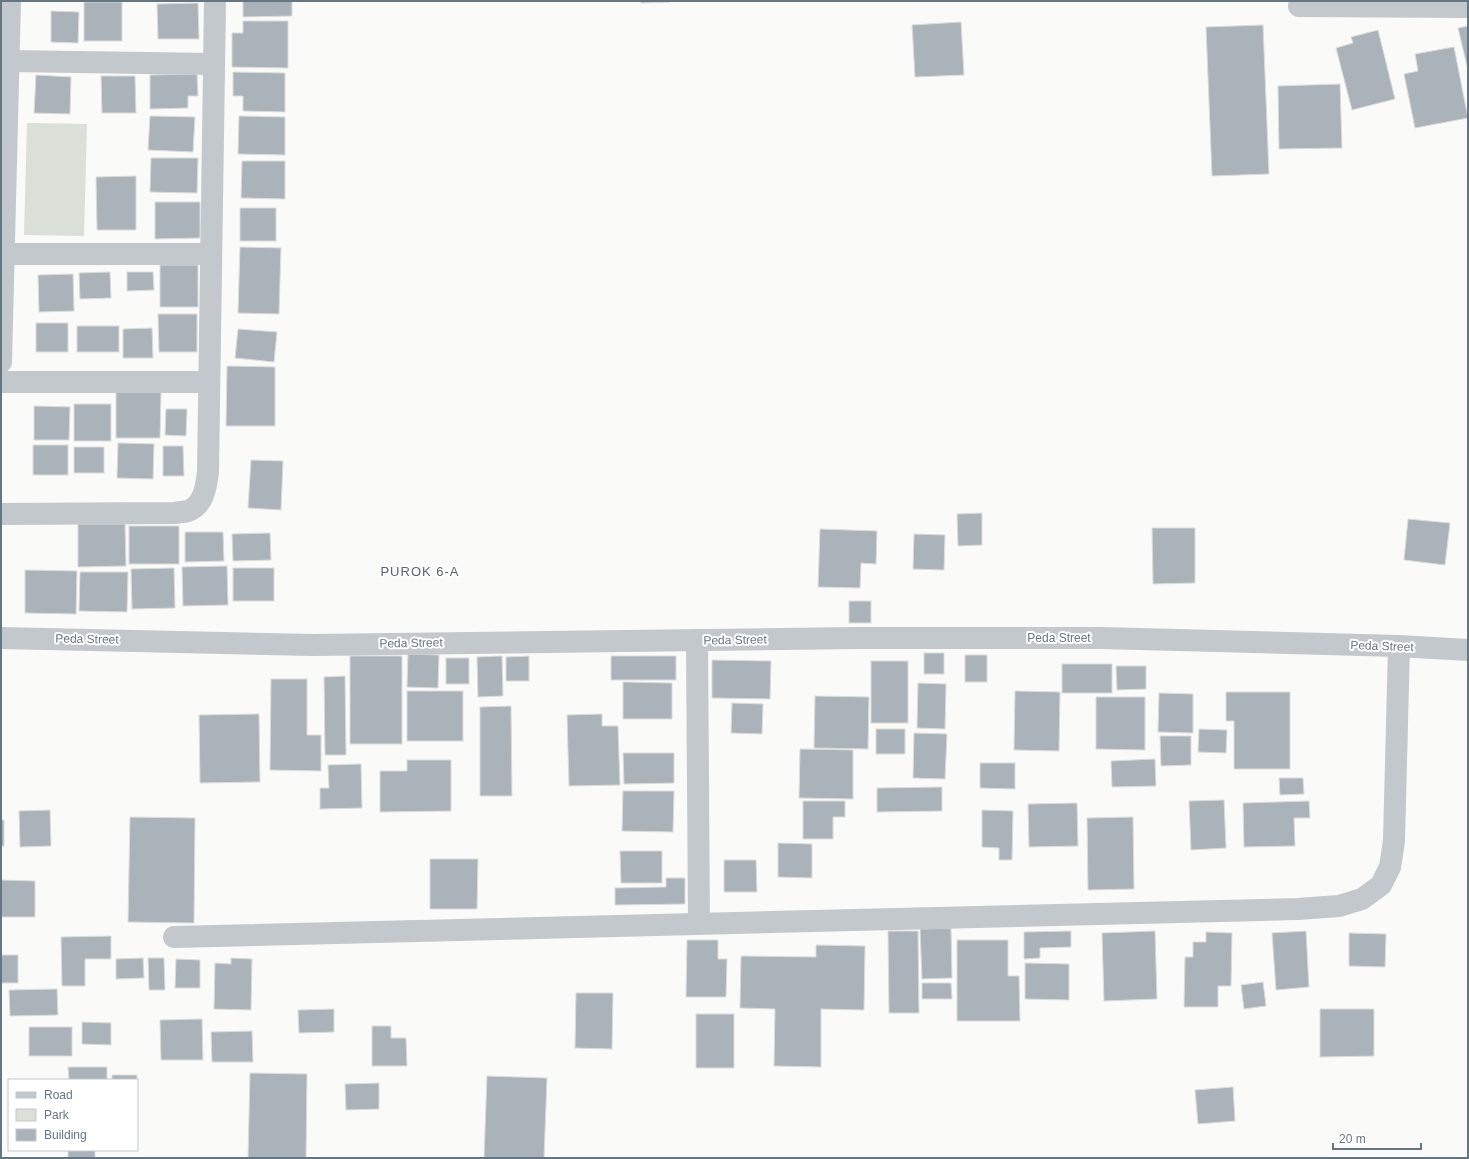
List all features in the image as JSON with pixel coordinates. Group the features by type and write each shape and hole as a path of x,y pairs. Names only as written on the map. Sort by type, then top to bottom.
{"street":[{"path":"1,362 10,1"},
{"path":"1,514 175,513 189,511 200,501 206,489 208,472 215,1"},
{"path":"1299,6 1468,8"},
{"path":"9,61 214,64"},
{"path":"4,254 211,254"},
{"path":"1,382 209,382"},
{"name":"Peda Street","path":"1,638 313,645 856,638 1102,638 1399,646 1468,650"},
{"path":"697,640 699,924"},
{"path":"174,937 1298,909 1338,906 1362,899 1381,885 1390,867 1394,841 1399,646"}],"green space":[{"path":"27,123 87,124 84,236 24,235"}],"building":[{"path":"243,1 292,1 292,16 243,17"},
{"path":"641,1 670,1 670,2 641,3"},
{"path":"84,2 122,2 122,41 84,41"},
{"path":"198,3 199,39 158,39 157,4"},
{"path":"51,11 79,12 78,43 51,42"},
{"path":"243,21 288,21 288,68 232,67 232,33 243,33"},
{"path":"961,22 964,75 915,77 912,25"},
{"path":"1263,25 1269,174 1212,176 1206,27"},
{"path":"1468,26 1468,70 1458,28"},
{"path":"1378,30 1395,99 1352,110 1336,48 1353,43 1351,37"},
{"path":"1454,47 1468,118 1415,128 1404,74 1418,71 1415,54"},
{"path":"233,72 285,73 285,112 243,111 243,96 233,96"},
{"path":"197,74 198,96 188,96 188,108 150,109 150,75"},
{"path":"36,75 71,77 70,114 34,113"},
{"path":"101,76 135,76 136,113 102,113"},
{"path":"1340,84 1342,148 1279,149 1278,86"},
{"path":"150,116 195,117 193,152 148,150"},
{"path":"239,116 285,117 285,155 238,154"},
{"path":"151,158 198,158 197,193 150,192"},
{"path":"242,161 285,161 285,199 241,198"},
{"path":"136,176 136,230 97,230 96,177"},
{"path":"155,202 200,202 200,238 155,239"},
{"path":"240,208 276,208 276,241 240,241"},
{"path":"240,247 281,248 279,314 238,313"},
{"path":"160,265 198,265 198,307 160,307"},
{"path":"110,272 111,298 80,299 79,273"},
{"path":"127,272 153,272 154,290 127,291"},
{"path":"73,274 74,311 39,312 38,275"},
{"path":"158,314 197,314 197,352 159,352"},
{"path":"36,323 68,323 68,352 36,352"},
{"path":"77,326 119,326 119,352 77,352"},
{"path":"152,328 153,358 123,358 123,329"},
{"path":"238,329 277,332 274,362 235,358"},
{"path":"227,366 275,367 275,426 226,426"},
{"path":"116,390 161,391 160,438 116,438"},
{"path":"74,404 111,404 111,441 74,441"},
{"path":"34,406 70,407 69,440 34,440"},
{"path":"166,409 187,409 186,436 165,435"},
{"path":"118,443 154,444 153,479 117,478"},
{"path":"33,445 68,445 68,475 33,475"},
{"path":"163,446 183,446 184,476 163,476"},
{"path":"74,447 104,447 104,473 74,473"},
{"path":"251,460 283,461 281,510 248,508"},
{"path":"982,513 982,545 958,546 957,514"},
{"path":"1408,519 1450,523 1445,565 1404,560"},
{"path":"78,524 125,524 126,566 78,567"},
{"path":"129,526 179,526 179,564 129,564"},
{"path":"1152,528 1195,528 1195,583 1153,584"},
{"path":"820,529 877,531 876,564 861,563 860,588 818,587"},
{"path":"185,532 223,532 224,561 185,562"},
{"path":"270,533 271,560 233,561 232,534"},
{"path":"914,534 945,535 944,570 913,569"},
{"path":"227,566 228,605 183,606 182,567"},
{"path":"174,568 175,608 132,609 131,569"},
{"path":"233,568 274,568 274,601 233,601"},
{"path":"25,570 77,571 76,614 25,613"},
{"path":"80,572 128,572 127,612 79,611"},
{"path":"849,601 871,601 871,623 849,623"},
{"path":"924,653 944,653 944,674 924,674"},
{"path":"408,654 439,655 438,688 407,687"},
{"path":"965,655 987,655 987,682 965,682"},
{"path":"350,656 402,656 402,744 350,744"},
{"path":"502,656 503,696 478,697 477,657"},
{"path":"529,656 529,681 506,681 506,657"},
{"path":"611,656 676,656 676,680 611,680"},
{"path":"446,658 469,658 469,684 446,684"},
{"path":"712,660 771,661 770,699 712,698"},
{"path":"871,661 908,661 908,723 871,723"},
{"path":"1062,664 1112,664 1112,693 1062,693"},
{"path":"1116,666 1146,666 1146,689 1117,690"},
{"path":"345,676 346,755 325,755 324,677"},
{"path":"271,679 307,679 307,735 321,735 321,771 270,770"},
{"path":"623,682 672,683 672,719 623,719"},
{"path":"918,683 946,684 945,729 917,728"},
{"path":"407,691 463,691 463,741 407,741"},
{"path":"1015,691 1060,692 1059,751 1014,750"},
{"path":"1226,692 1290,692 1290,769 1234,769 1234,721 1226,721"},
{"path":"1159,693 1193,694 1193,733 1158,732"},
{"path":"815,696 869,697 868,749 814,748"},
{"path":"1096,697 1145,697 1145,750 1096,749"},
{"path":"732,703 763,704 762,734 731,733"},
{"path":"511,706 512,796 480,796 480,707"},
{"path":"259,714 260,782 200,783 199,715"},
{"path":"602,714 602,726 618,726 620,785 569,786 567,715"},
{"path":"876,729 905,729 905,754 876,754"},
{"path":"1199,729 1227,730 1226,753 1198,752"},
{"path":"914,733 947,734 945,779 913,778"},
{"path":"1160,736 1191,736 1191,765 1161,766"},
{"path":"800,749 853,750 853,799 799,798"},
{"path":"623,753 674,753 674,783 624,784"},
{"path":"1155,759 1156,786 1112,787 1111,761"},
{"path":"407,760 451,760 451,811 380,812 380,771 407,771"},
{"path":"980,763 1015,763 1015,789 980,788"},
{"path":"361,764 362,808 320,809 320,788 329,788 328,765"},
{"path":"1279,778 1303,778 1304,794 1280,795"},
{"path":"942,787 942,811 877,812 877,788"},
{"path":"623,791 674,791 673,832 622,831"},
{"path":"1224,800 1226,848 1191,850 1189,801"},
{"path":"803,801 845,801 845,817 833,817 833,839 803,839"},
{"path":"1309,801 1310,818 1294,818 1295,846 1244,847 1243,803"},
{"path":"1077,803 1078,846 1029,847 1028,804"},
{"path":"50,810 51,846 20,847 19,811"},
{"path":"982,810 1013,811 1012,860 999,860 999,848 982,847"},
{"path":"130,817 195,818 194,923 128,922"},
{"path":"1133,817 1134,889 1088,890 1087,818"},
{"path":"1,820 4,820 4,846 1,846"},
{"path":"778,843 812,844 812,878 778,877"},
{"path":"620,851 662,851 662,883 621,883"},
{"path":"430,859 478,859 477,909 430,909"},
{"path":"724,860 756,860 757,892 724,892"},
{"path":"666,878 685,878 685,904 615,905 615,888 666,887"},
{"path":"1,880 35,881 35,917 1,917"},
{"path":"951,928 952,978 922,979 920,929"},
{"path":"888,931 918,931 919,1013 889,1013"},
{"path":"1071,931 1071,947 1040,948 1040,958 1024,959 1024,932"},
{"path":"1155,931 1157,999 1104,1001 1102,933"},
{"path":"1306,931 1309,987 1276,990 1272,933"},
{"path":"1206,932 1232,933 1231,986 1218,986 1218,1007 1184,1007 1185,957 1193,957 1193,942 1206,942"},
{"path":"1349,933 1386,934 1385,967 1349,966"},
{"path":"111,936 111,959 85,959 85,986 62,986 61,937"},
{"path":"687,940 718,940 718,959 727,959 726,997 686,997"},
{"path":"957,940 1008,940 1008,976 1019,976 1020,1021 957,1021"},
{"path":"816,945 865,946 864,1010 821,1009 821,1067 774,1066 775,1009 740,1008 741,956 816,957"},
{"path":"1,955 18,955 18,983 1,983"},
{"path":"143,958 144,978 116,979 116,959"},
{"path":"148,958 164,958 165,990 149,990"},
{"path":"231,958 252,959 251,1010 214,1009 215,963 231,964"},
{"path":"176,959 200,960 200,988 175,988"},
{"path":"1025,963 1069,964 1069,1000 1025,999"},
{"path":"1263,982 1266,1006 1244,1009 1241,985"},
{"path":"922,983 951,983 952,999 922,999"},
{"path":"57,989 58,1015 10,1016 9,990"},
{"path":"576,993 613,993 612,1049 575,1048"},
{"path":"334,1009 334,1032 299,1033 298,1010"},
{"path":"1320,1009 1374,1009 1374,1056 1320,1057"},
{"path":"696,1014 734,1014 734,1068 696,1068"},
{"path":"202,1019 203,1060 161,1060 160,1020"},
{"path":"82,1022 111,1023 111,1045 82,1044"},
{"path":"372,1026 391,1026 391,1038 406,1038 407,1066 372,1066"},
{"path":"29,1027 72,1027 72,1056 29,1056"},
{"path":"252,1031 253,1062 212,1062 211,1032"},
{"path":"68,1067 107,1067 107,1079 69,1079"},
{"path":"250,1073 307,1074 306,1158 248,1158"},
{"path":"112,1075 137,1075 137,1079 112,1079"},
{"path":"487,1076 547,1078 544,1158 484,1158"},
{"path":"379,1083 379,1109 346,1110 345,1084"},
{"path":"1233,1087 1235,1121 1198,1124 1195,1090"},
{"path":"68,1151 95,1151 95,1158 68,1158"}],"district":[{"name":"PUROK 6-A","path":"420,571"}]}
